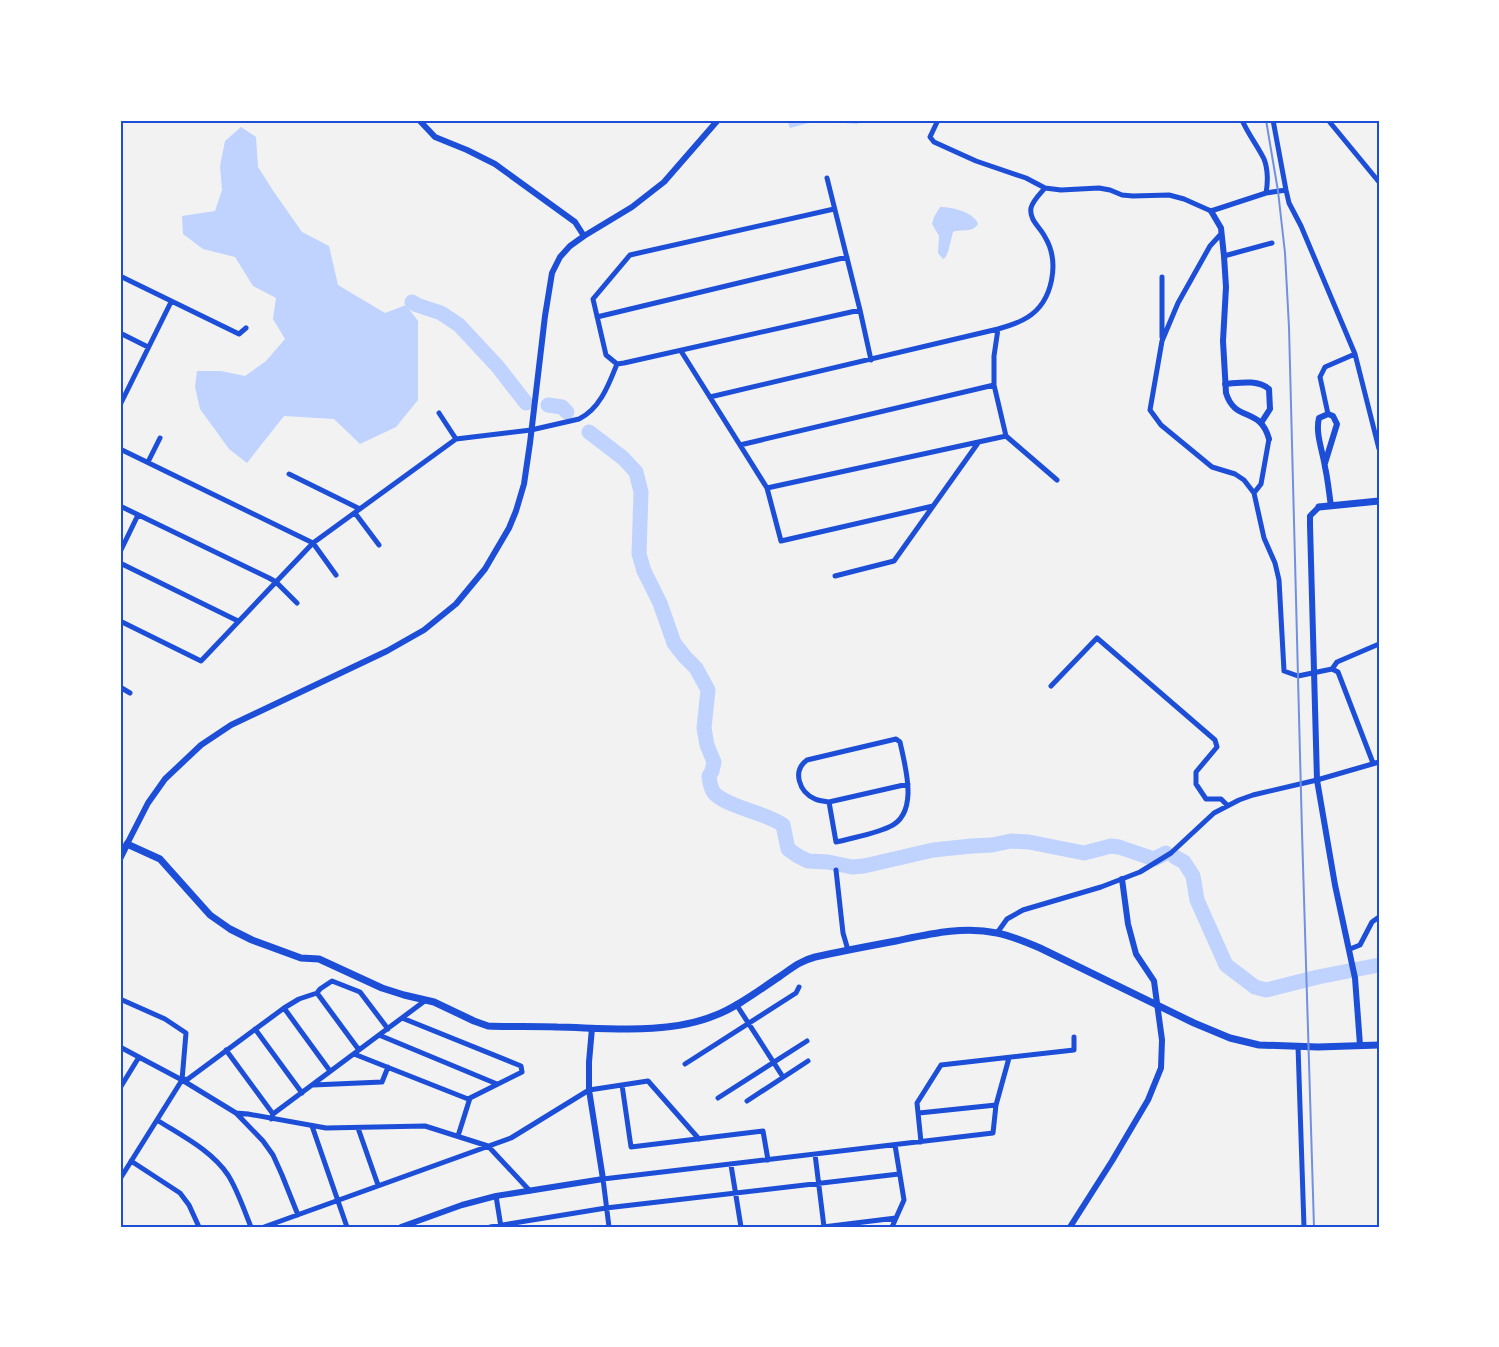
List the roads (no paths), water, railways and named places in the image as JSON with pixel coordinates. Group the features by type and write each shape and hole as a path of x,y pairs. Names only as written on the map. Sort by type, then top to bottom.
{"main road":[{"path":"1318,507 1379,501"},
{"path":"120,858 127,844 160,859 210,915 252,940 302,958 319,959 382,988 445,1006 488,1026 658,1027 698,1022 736,1004 802,961 928,934 979,930 1017,938 1230,1038 1259,1045 1379,1045"}],"street":[{"path":"419,120 435,137 495,164 575,222 584,236"},
{"path":"127,844 148,803 165,779 201,745 231,725 387,651 424,630 456,604 485,569 509,528 524,484 544,316 552,273 560,257 584,236 650,195 675,171 718,120"},
{"path":"938,120 930,137 934,142 976,161 1026,178 1045,189 1099,188 1122,195 1169,195 1211,211 1221,228 1224,256 1226,287 1223,341 1228,401 1234,409 1257,418 1267,431 1269,439 1261,484 1254,493"},
{"path":"1242,120 1265,161 1268,183 1266,193"},
{"path":"1273,120 1289,203 1355,354 1379,449"},
{"path":"1328,120 1379,182"},
{"path":"827,178 871,360"},
{"path":"710,397 998,329 1018,323 1030,316 1040,307 1052,277 1053,261 1045,237 1032,219 1031,208 1045,189"},
{"path":"1211,211 1266,193 1286,190"},
{"path":"834,209 630,255 593,299 606,356 617,364 860,310"},
{"path":"1162,341 1178,303 1209,246 1221,234"},
{"path":"1224,256 1272,243"},
{"path":"597,317 847,257"},
{"path":"120,276 239,334 246,328"},
{"path":"997,933 1007,919 1023,910 1101,887 1140,872 1171,853 1214,813 1227,805 1253,795 1317,780 1376,762 1338,672 1332,669 1298,676 1284,671 1279,580 1275,563 1264,538 1254,493 1244,480 1235,474 1212,467 1161,425 1150,410 1162,341 1162,277"},
{"path":"120,405 123,393 171,302"},
{"path":"998,329 994,356 994,385 1006,436 1057,480"},
{"path":"120,333 148,347"},
{"path":"681,351 767,488 781,541 933,506"},
{"path":"1328,414 1320,377 1324,367 1355,354"},
{"path":"120,621 201,661 313,543 456,439 531,430 579,419 596,407 617,364"},
{"path":"1225,384 1257,383 1269,389 1270,409 1261,423"},
{"path":"740,445 994,385"},
{"path":"439,413 456,439"},
{"path":"1325,463 1337,424 1333,416 1328,414 1319,418 1317,425 1331,506"},
{"path":"767,488 1006,436"},
{"path":"148,462 160,438"},
{"path":"1320,441 1323,444 1332,442"},
{"path":"835,576 894,561 978,442"},
{"path":"120,449 313,543 336,574"},
{"path":"289,474 358,511 379,545"},
{"path":"120,506 276,582 297,603"},
{"path":"1318,507 1310,516 1317,780 1335,885 1353,962 1360,1045"},
{"path":"120,552 138,515"},
{"path":"120,563 238,621"},
{"path":"1051,686 1097,638 1215,740 1217,747 1196,772 1196,784 1206,799 1221,800 1227,805"},
{"path":"1332,669 1337,662 1379,644"},
{"path":"120,687 130,693"},
{"path":"829,802 836,842 891,827 899,821 908,802 908,784 900,742 896,739 807,760 800,768 799,782 806,793 818,801 829,802 908,784"},
{"path":"836,870 843,933 848,950"},
{"path":"1070,1227 1148,1100 1161,1068 1162,1040 1155,981 1136,954 1128,924 1122,879"},
{"path":"1350,949 1360,945 1372,922 1379,917"},
{"path":"182,1080 188,1079 284,1008 299,999 317,993 332,981 360,992 388,1029"},
{"path":"686,1064 796,993 799,987"},
{"path":"317,993 356,1052 468,1099 522,1072 520,1066 402,1018"},
{"path":"120,999 165,1019 186,1033 182,1080 120,1179"},
{"path":"272,1116 426,1000"},
{"path":"736,1004 783,1077"},
{"path":"284,1008 330,1071"},
{"path":"592,1028 589,1090 609,1227"},
{"path":"255,1029 302,1093"},
{"path":"379,1035 497,1084"},
{"path":"921,1142 917,1103 941,1065 1074,1050 1074,1037"},
{"path":"718,1098 807,1041"},
{"path":"1298,1046 1304,1227"},
{"path":"120,1047 182,1080 236,1113 273,1155 298,1215"},
{"path":"226,1050 272,1116"},
{"path":"120,1088 139,1057"},
{"path":"401,1227 462,1205 496,1196 603,1179 993,1133 996,1105 1009,1058"},
{"path":"747,1101 808,1061"},
{"path":"311,1085 382,1082 388,1067"},
{"path":"264,1227 511,1138 589,1090 648,1081 699,1139"},
{"path":"622,1085 631,1147 764,1131 768,1160"},
{"path":"458,1136 470,1098"},
{"path":"918,1113 996,1105"},
{"path":"236,1113 272,1116 326,1128 425,1126 488,1146 530,1191"},
{"path":"157,1120 198,1146 217,1162 233,1184 250,1227"},
{"path":"312,1126 347,1227"},
{"path":"358,1128 378,1185"},
{"path":"892,1227 904,1200 895,1145"},
{"path":"815,1154 824,1227 896,1218"},
{"path":"131,1161 180,1193 189,1205 199,1227"},
{"path":"731,1164 741,1227"},
{"path":"490,1227 606,1208 899,1174"},
{"path":"496,1196 501,1226"}],"water":[{"path":"787,120 858,120 858,124 816,121 790,128"},
{"path":"241,127 256,137 258,167 302,232 329,246 338,285 385,313 406,305 418,321 418,400 396,427 360,444 334,419 284,416 247,463 229,449 200,409 195,387 197,371 221,371 245,376 266,361 285,339 273,319 276,298 253,286 235,257 203,249 183,234 182,216 215,211 222,190 220,166 225,141"},
{"path":"940,207 967,213 978,224 970,230 953,232 948,252 943,259 938,253 939,236 932,224"}],"waterway":[{"path":"412,302 441,313 459,325 498,367 526,403"},
{"path":"548,405 562,407 567,412"},
{"path":"589,432 623,458 636,472 641,492 639,554 644,571 660,603 674,643 696,668 708,690 704,728 707,745 714,762 709,776 712,790 729,803 783,825 788,849 808,861 852,867 933,850 1011,841 1029,842 1084,853 1111,846 1119,847 1154,859 1166,853"},
{"path":"1175,857 1184,862 1193,876 1197,900 1226,965 1255,987 1266,990 1379,965"}],"railway":[{"path":"1266,120 1278,191 1285,253 1289,327 1314,1227"}]}
